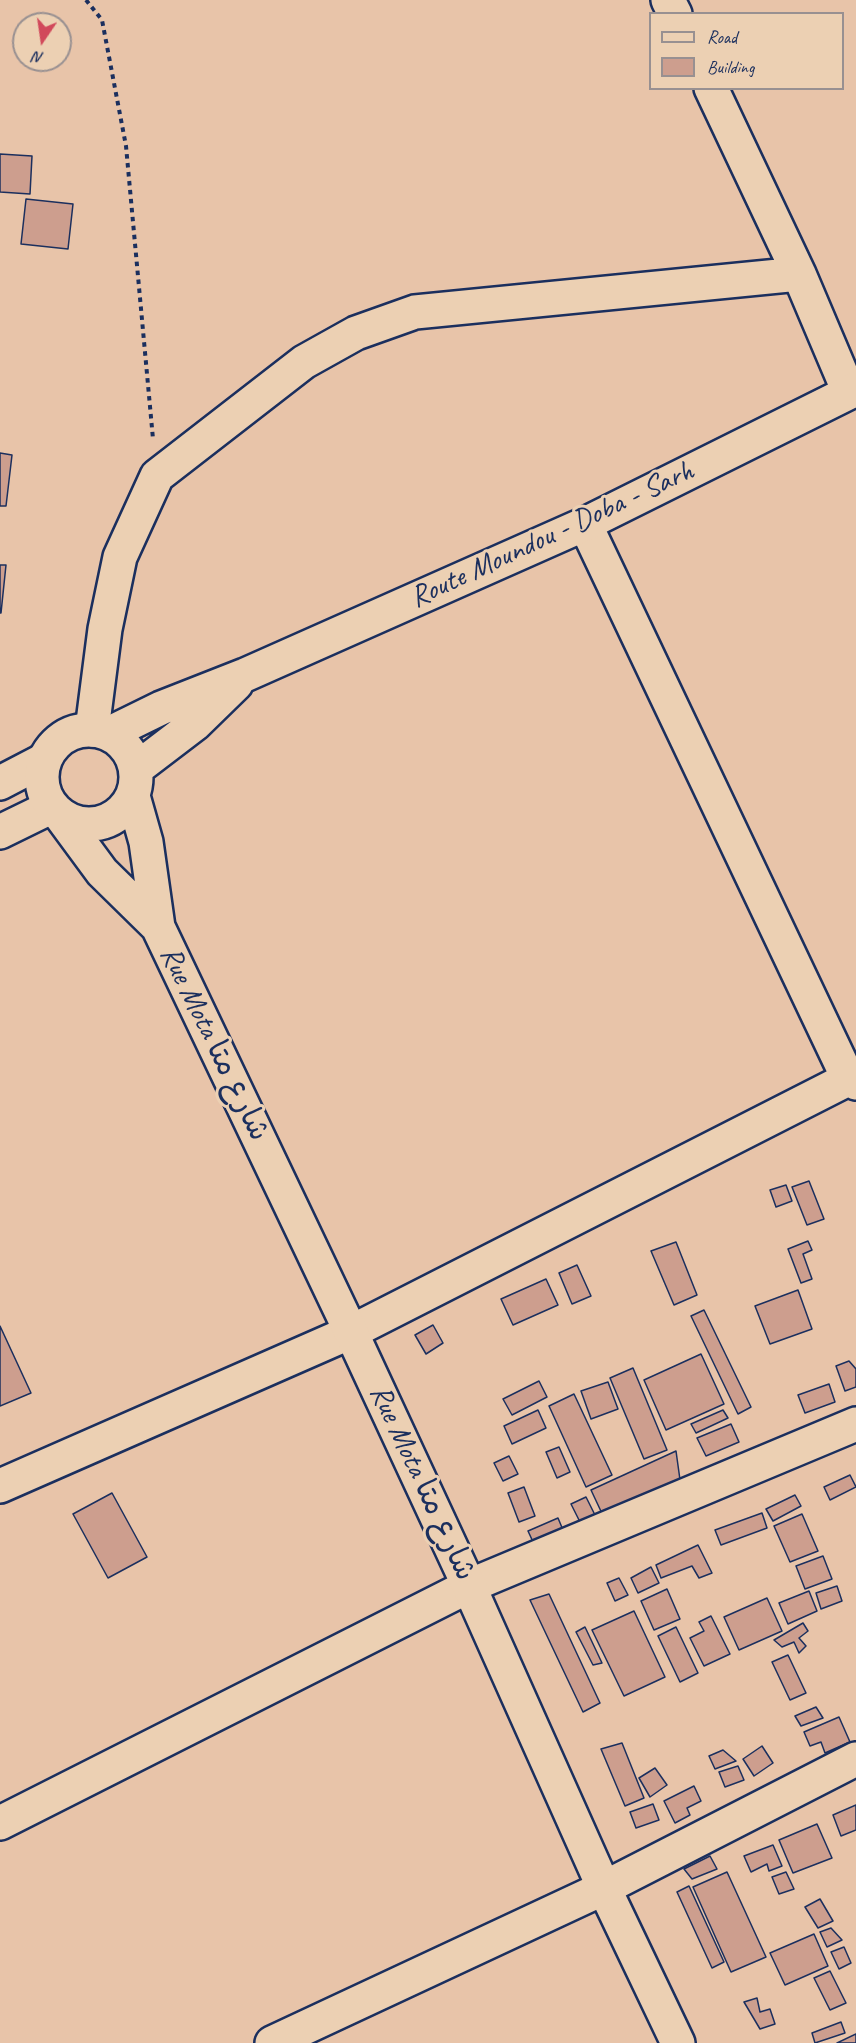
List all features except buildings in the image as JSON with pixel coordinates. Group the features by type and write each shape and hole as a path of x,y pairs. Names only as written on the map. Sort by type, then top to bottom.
{"main road":[{"path":"712,90 852,391"},
{"path":"100,732 105,629 120,557 157,476 304,362 356,333 416,312 798,274"},
{"name":"Route Moundou - Doba - Sarh","path":"100,732 245,675 585,524 852,391"},
{"path":"0,1486 351,1332 853,1078 585,524"},
{"name":"Route Moundou - Doba - Sarh","path":"134,782 245,675"},
{"path":"72,732 100,732 121,742 131,754 158,927 102,872 44,796 41,772 44,760 55,743 72,732"},
{"path":"0,783 44,760"},
{"path":"56,811 72,822 101,823 114,818 125,808 134,782"},
{"path":"0,832 56,811"},
{"name":"Rue Mota شارع متا","path":"158,927 470,1586 604,1888 678,2043"},
{"path":"0,1823 470,1586 856,1424"},
{"path":"272,2043 604,1888 856,1759"}],"path":[{"path":"86,0 102,20 126,146 157,476"}]}
